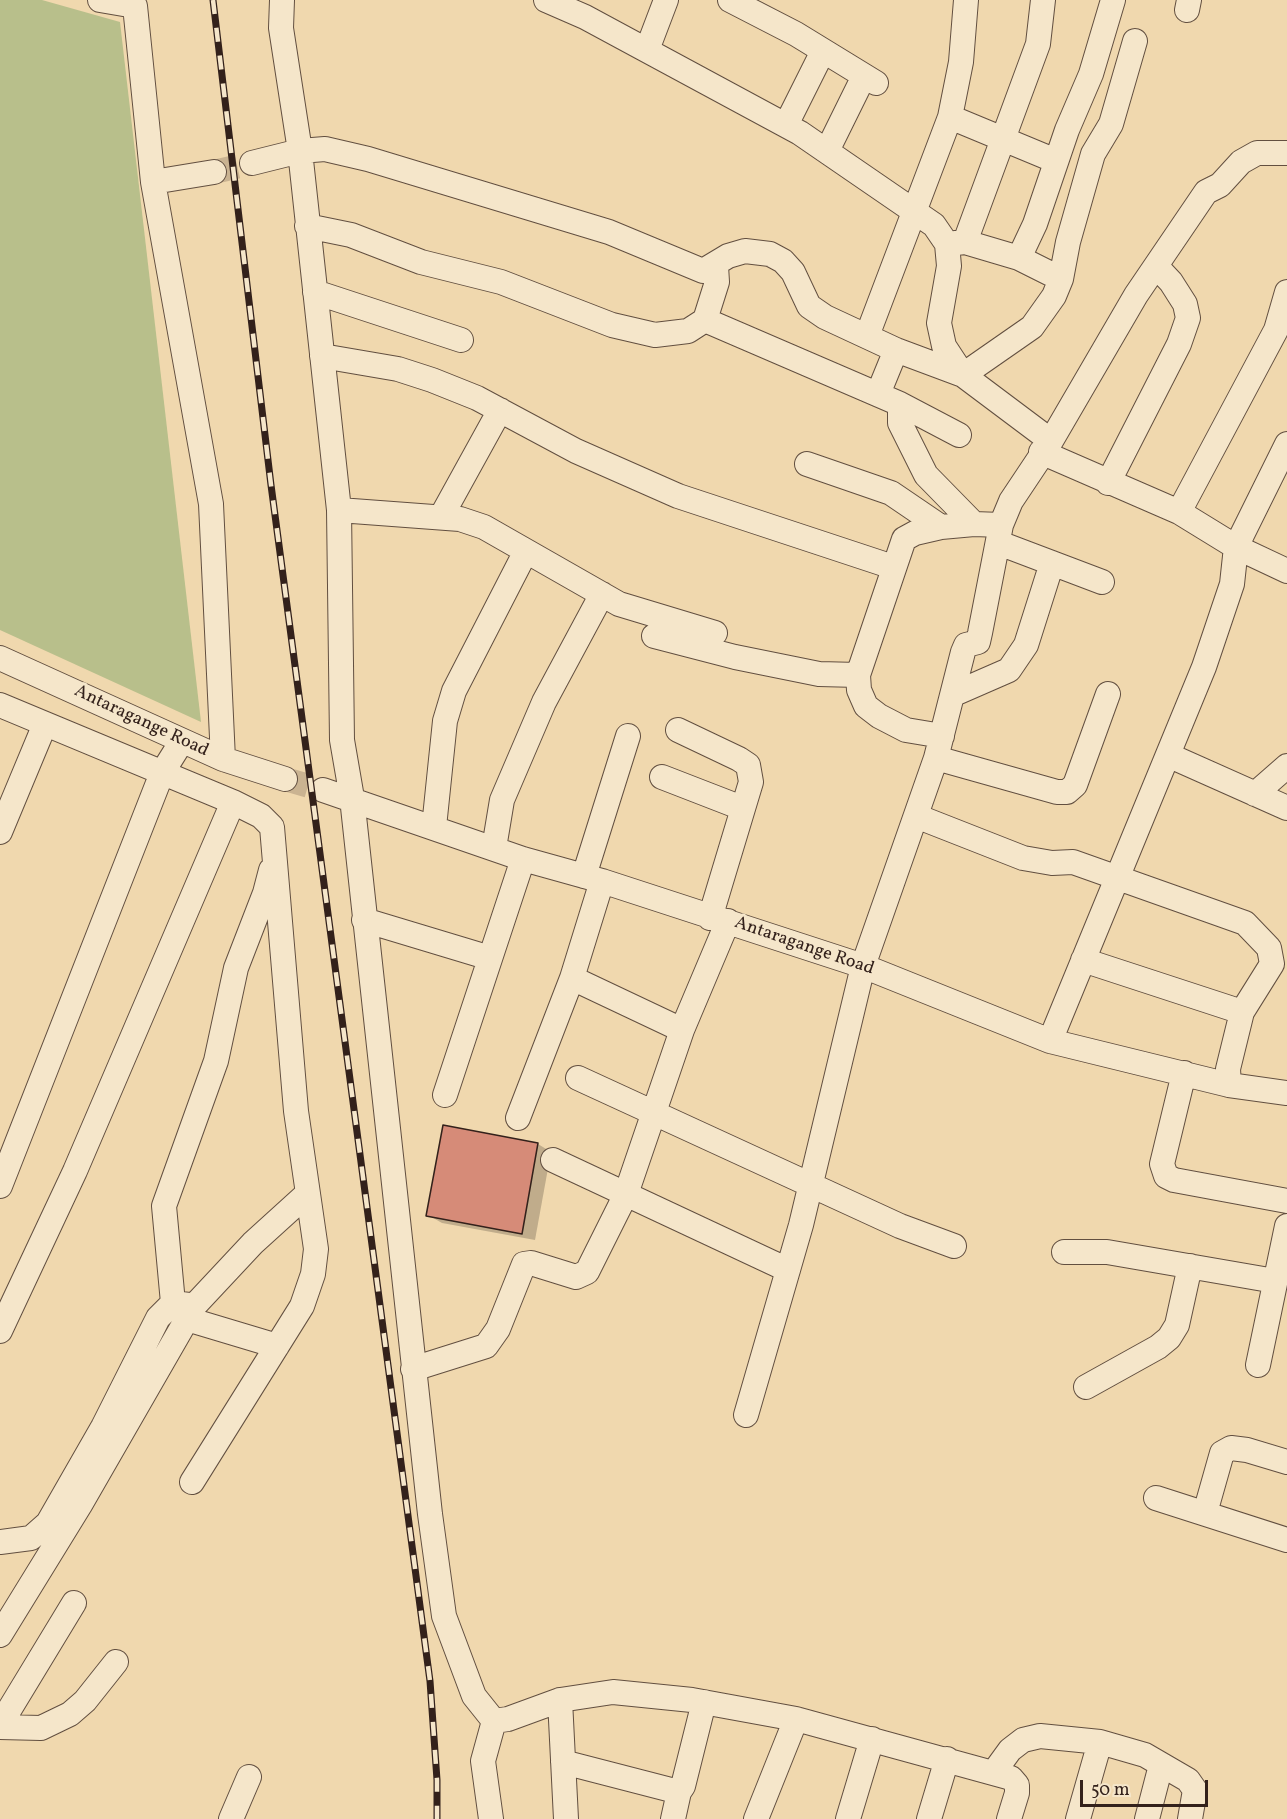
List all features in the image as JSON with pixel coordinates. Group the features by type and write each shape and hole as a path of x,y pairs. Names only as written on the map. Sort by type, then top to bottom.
{"street":[{"path":"100,0 135,3 153,182 211,504 223,759"},
{"path":"282,0 281,28 300,151 339,510 342,740 352,798 413,1369 444,1616 474,1696 494,1721"},
{"path":"546,0 588,9 647,50 786,125 934,225 956,243 1019,258 1061,279"},
{"path":"647,50 666,0"},
{"path":"730,0 870,79 827,151"},
{"path":"867,336 950,117 960,62 966,0"},
{"path":"1043,0 1038,44 1002,139 956,243 949,266 939,323 944,346 963,375 1046,446 1108,483 1179,512 1236,547 1287,570"},
{"path":"1019,258 1035,224 1056,161 1091,74 1113,0"},
{"path":"963,375 1032,327 1054,296 1061,279 1068,242 1092,154 1112,124 1136,41"},
{"path":"786,125 823,51"},
{"path":"950,117 1056,161"},
{"path":"252,163 300,151 325,149 368,159 609,232 703,271 716,266 728,256 745,251 770,254 783,261 793,272 809,306 896,350 963,375"},
{"path":"746,1415 811,1184 863,966 939,747 966,645 978,642 1000,534 1011,501 1156,266 1206,192 1220,185 1241,162 1257,153 1287,153"},
{"path":"153,182 214,172"},
{"path":"308,226 351,236 421,262 501,282 612,325 655,335 688,331 705,320 717,282 716,266"},
{"path":"1108,483 1179,345 1188,318 1185,304 1171,282 1156,266"},
{"path":"315,292 461,340"},
{"path":"1179,512 1276,330 1287,294"},
{"path":"705,320 889,399 959,435"},
{"path":"896,350 889,399 926,476 974,524 1000,534 1052,563 1102,582"},
{"path":"322,356 398,369 477,398 576,451 678,496 893,567"},
{"path":"441,517 500,410"},
{"path":"1050,1041 1204,667 1232,584 1236,547 1287,444"},
{"path":"807,464 891,493 941,527"},
{"path":"339,510 460,519 484,527 602,594 646,614 715,633"},
{"path":"974,524 941,527 904,538 858,675 859,690 866,706 879,716 939,747 1058,792 1067,792 1075,785 1108,694"},
{"path":"434,827 445,721 454,692 526,551"},
{"path":"954,694 1009,669 1026,645 1052,563"},
{"path":"494,848 502,800 544,702 602,594"},
{"path":"654,636 735,657 819,675 858,675"},
{"name":"Antaragange Road","path":"0,658 223,759 285,780"},
{"path":"0,705 233,801 261,816 272,827 296,1111 316,1249 313,1274 302,1306 192,1482"},
{"path":"0,832 45,724"},
{"path":"413,1369 486,1346 498,1329 524,1264 531,1263 576,1277 588,1272 626,1194 719,920 742,808 751,782 748,765 678,730"},
{"path":"518,1118 572,978 627,736"},
{"path":"0,1186 162,773 182,741"},
{"path":"1168,755 1287,808"},
{"path":"1255,794 1287,766"},
{"path":"662,777 742,808"},
{"name":"Antaragange Road","path":"323,790 352,798 523,859 593,879 863,966 1050,1041 1229,1085 1287,1093"},
{"path":"0,1331 75,1172 233,801"},
{"path":"916,816 1023,858 1052,863 1072,862 1245,923 1269,948 1280,965 1242,1012 1228,1069 1229,1085"},
{"path":"185,1309 164,1206 216,1061 236,968 265,893 274,853"},
{"path":"445,1095 523,859"},
{"path":"364,920 490,958"},
{"path":"1083,960 1242,1012"},
{"path":"572,978 682,1030"},
{"path":"1184,1073 1162,1164 1167,1176 1174,1180 1287,1201"},
{"path":"578,1078 900,1226 954,1246"},
{"path":"553,1160 788,1270"},
{"path":"0,1635 80,1505 185,1309 308,1194"},
{"path":"1258,1365 1287,1226"},
{"path":"1064,1252 1107,1252 1275,1281"},
{"path":"1086,1387 1169,1338 1177,1325 1190,1266"},
{"path":"0,1542 32,1538 48,1523 103,1427 158,1318 185,1309 277,1346"},
{"path":"1205,1513 1222,1453 1231,1448 1246,1450 1287,1462"},
{"path":"1156,1498 1287,1539"},
{"path":"74,1603 0,1726 41,1728 70,1714 85,1701 116,1662"},
{"path":"494,1721 508,1719 560,1700 613,1692 704,1702 796,1719 1011,1778 1017,1785 1017,1793 1009,1819"},
{"path":"560,1700 566,1819"},
{"path":"673,1819 679,1792 684,1786 704,1702"},
{"path":"756,1819 796,1719"},
{"path":"491,1819 483,1761 494,1721"},
{"path":"994,1772 1010,1750 1023,1740 1040,1736 1101,1742 1145,1755 1188,1780 1195,1790 1190,1819"},
{"path":"848,1819 872,1739"},
{"path":"1078,1819 1101,1742"},
{"path":"929,1819 947,1759"},
{"path":"563,1762 679,1792"},
{"path":"1147,1819 1161,1765"},
{"path":"231,1819 249,1777"}],"green space":[{"path":"0,0 42,0 120,22 201,722 0,630"}],"building":[{"path":"443,1125 538,1143 522,1234 426,1216"}],"tunnel":[{"path":"214,172 252,163"},
{"path":"285,779 323,790"}],"railway":[{"path":"213,0 271,485 430,1681 437,1780 437,1819"}]}
